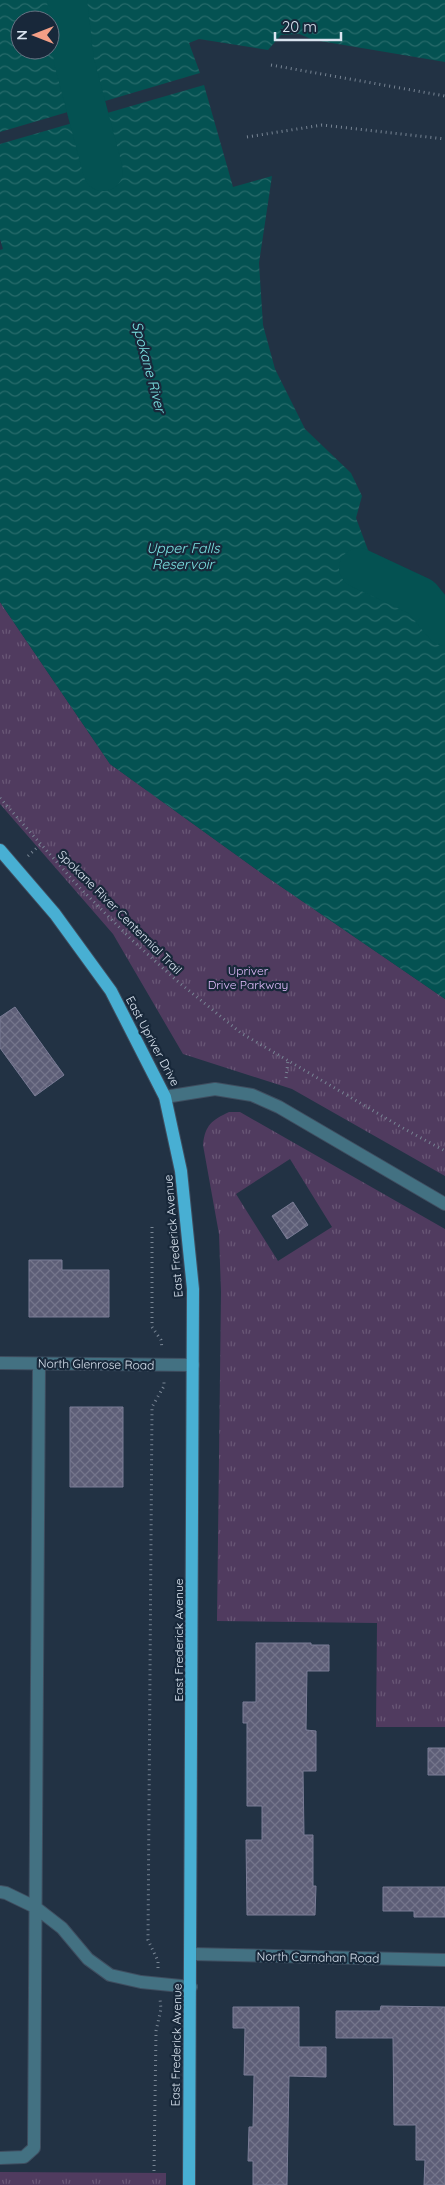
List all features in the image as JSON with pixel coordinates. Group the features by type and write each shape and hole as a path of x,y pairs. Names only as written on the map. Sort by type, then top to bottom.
{"main road":[{"name":"East Upriver Drive","path":"0,850 58,918 111,991 165,1097"},
{"name":"East Frederick Avenue","path":"165,1097 181,1171 193,1289 189,2185"}],"street":[{"name":"East Upriver Drive","path":"165,1097 215,1089 252,1095 279,1107 445,1204"},
{"name":"North Glenrose Road","path":"0,1363 193,1365"},
{"path":"0,2158 24,2157 34,2148 39,1364"},
{"path":"0,1892 35,1907 62,1928 88,1959 110,1975 141,1982 191,1988"},
{"name":"North Carnahan Road","path":"191,1954 445,1960"}],"path":[{"path":"271,65 445,96"},
{"path":"247,137 322,125 445,139"},
{"name":"Spokane River Centennial Trail","path":"0,798 78,886 176,980 241,1033 445,1151"},
{"path":"286,1078 288,1061"},
{"path":"152,1226 152,1327 161,1340"},
{"path":"158,1961 148,1940 152,1407 164,1386"},
{"path":"154,2170 156,2031 161,2009"}],"green space":[{"name":"Upriver Drive Parkway","path":"0,602 110,764 264,875 445,999 445,1176 292,1089 183,1054 113,934 0,804"},
{"path":"229,1112 240,1112 445,1229 445,1727 376,1727 377,1623 217,1621 221,1292 219,1234 203,1145 210,1124","holes":["290,1159 332,1227 278,1261 236,1194"]},
{"path":"0,2172 166,2173 166,2185 0,2185"}],"water":[{"path":"0,0 445,0 445,62 314,40 299,34 281,35 268,50 199,39 189,43 200,73 0,132"},
{"name":"Upper Falls Reservoir","path":"204,85 233,187 272,176 259,263 263,325 275,369 305,429 351,473 362,496 356,518 371,558 445,624 445,999 264,875 110,764 0,602 0,250 3,249 0,239 0,144"}],"building":[{"path":"15,1007 64,1075 35,1096 0,1048 0,1017"},
{"path":"293,1202 308,1225 287,1239 272,1216"},
{"path":"29,1260 62,1260 62,1270 109,1270 109,1317 29,1317"},
{"path":"70,1407 123,1407 123,1487 70,1487"},
{"path":"256,1643 311,1643 311,1645 329,1645 329,1671 307,1671 306,1730 316,1731 316,1771 303,1771 304,1835 313,1835 313,1886 316,1886 315,1915 247,1915 246,1840 262,1840 262,1806 247,1806 247,1723 243,1723 243,1702 256,1702"},
{"path":"428,1748 445,1748 445,1775 428,1775"},
{"path":"383,1887 445,1887 445,1917 414,1917 414,1911 383,1911"},
{"path":"381,2006 445,2007 445,2185 424,2185 425,2160 416,2160 416,2125 394,2125 393,2038 336,2038 336,2011 380,2011"},
{"path":"233,2007 299,2007 299,2047 326,2047 326,2077 289,2076 287,2185 253,2185 253,2161 248,2161 249,2127 253,2127 254,2075 244,2075 245,2028 233,2028"}],"waterway":[{"name":"Spokane River","path":"67,0 74,61 103,171"},
{"name":"Spokane River","path":"359,568 421,597 445,626"}]}
